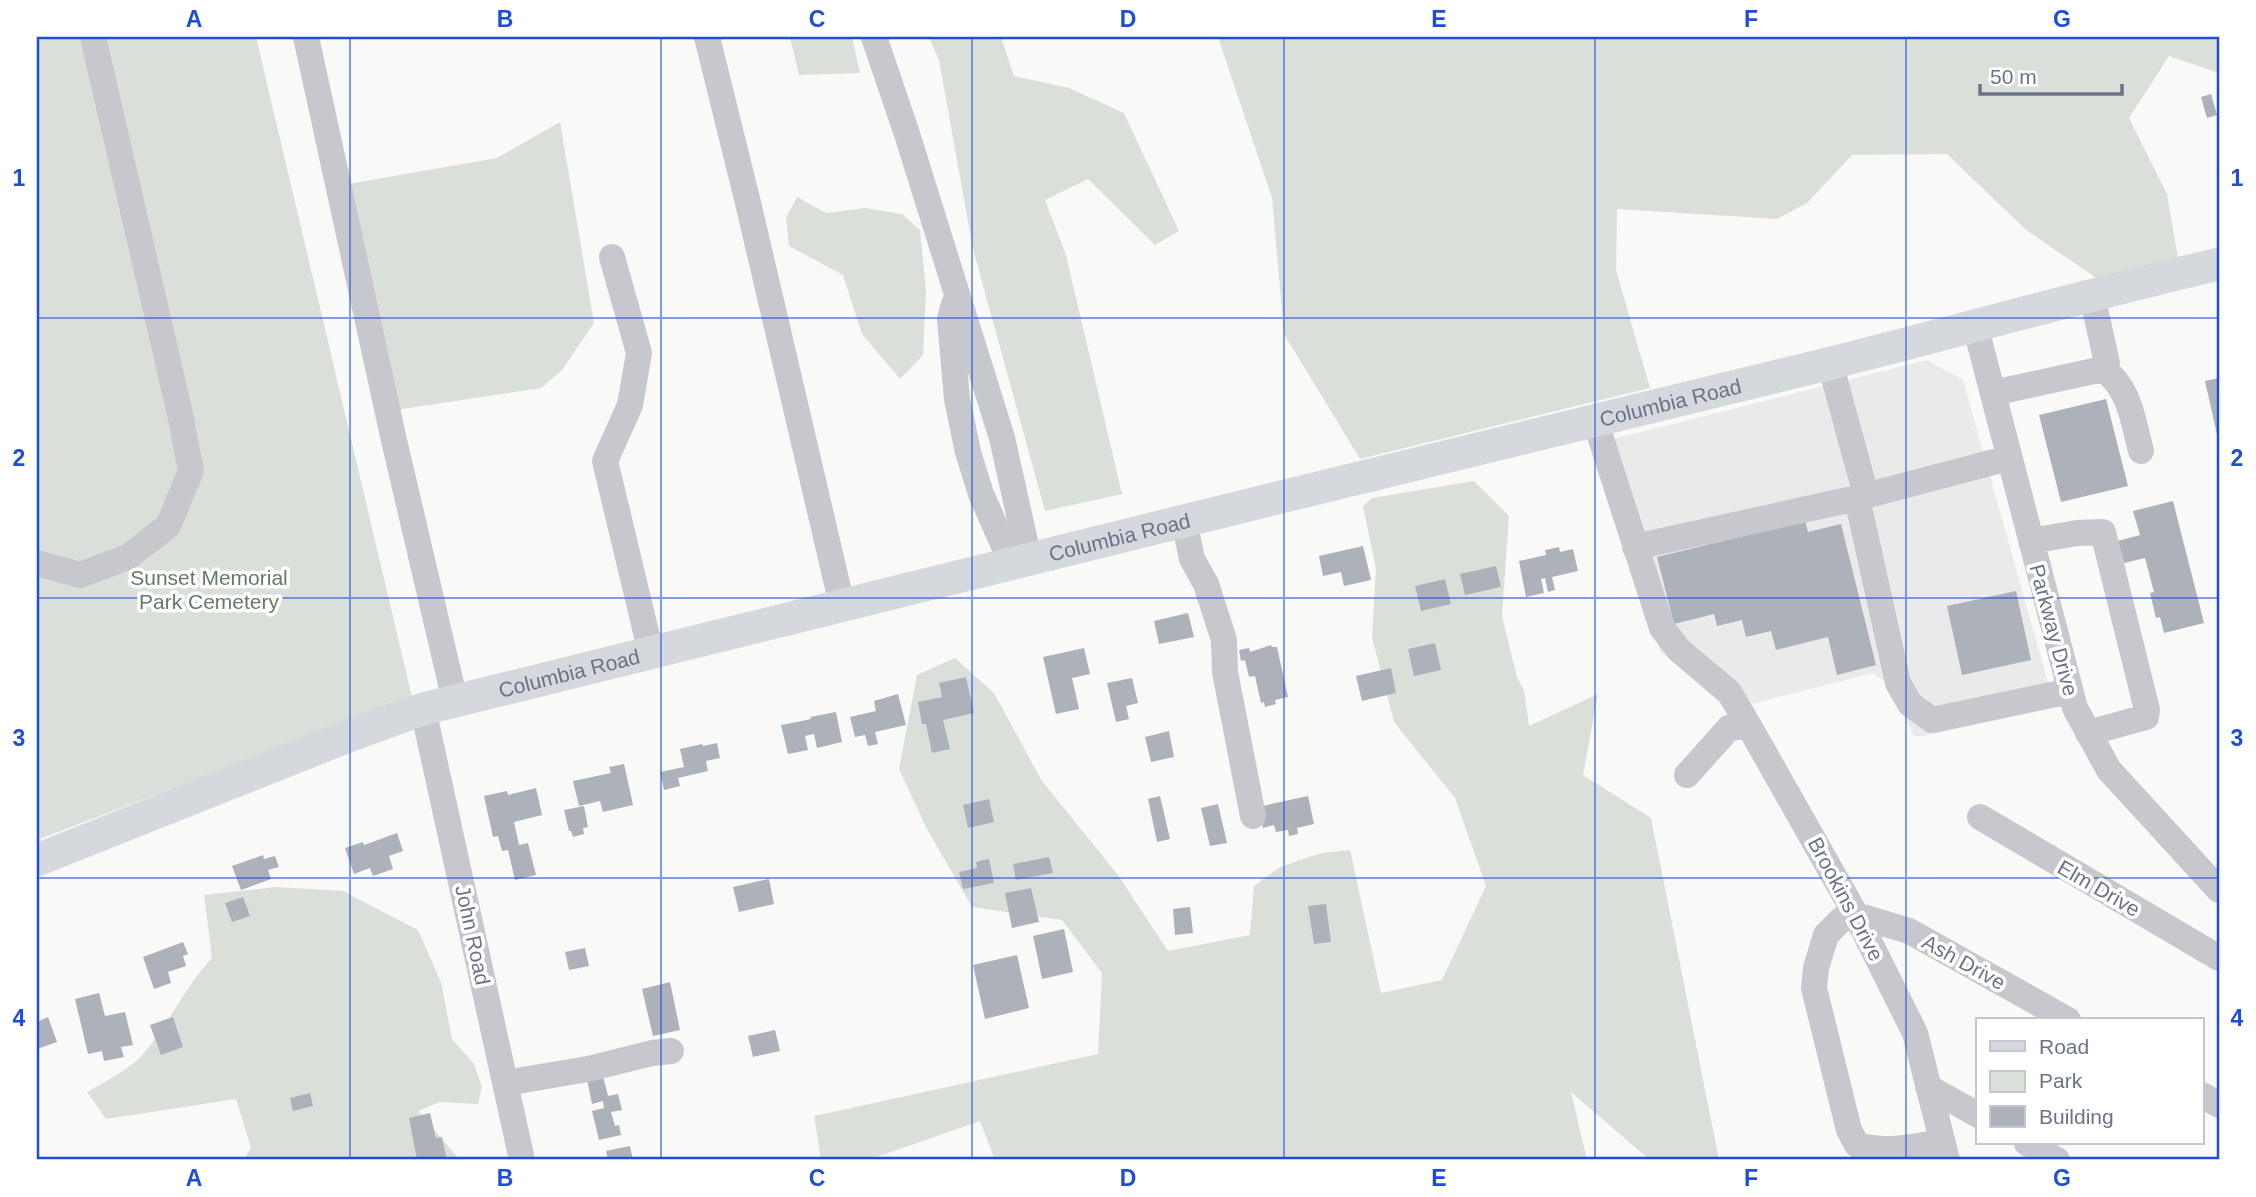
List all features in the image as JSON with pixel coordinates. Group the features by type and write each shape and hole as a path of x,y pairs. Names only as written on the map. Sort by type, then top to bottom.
{"main road":[{"name":"Columbia Road","path":"37,860 423,709 1830,363 2219,264"}],"street":[{"path":"37,563 80,575 128,556 168,526 191,471 93,37"},
{"path":"306,37 393,436 455,701"},
{"path":"707,37 842,605"},
{"path":"874,37 1002,438 1020,561"},
{"path":"612,257 639,353 630,405 605,460 651,653"},
{"path":"957,292 950,319 957,399 966,443 981,495 1020,561"},
{"path":"1993,393 2103,369 2107,363 2092,295"},
{"name":"Parkway Drive","path":"1975,325 2074,708 2109,770 2219,890"},
{"path":"1830,363 1862,497 1898,682 1910,704 1933,720 2070,691"},
{"path":"2103,369 2115,378 2124,391 2141,451"},
{"name":"Brookins Drive","path":"1595,420 1662,628 1679,649 1729,692 1856,915 1915,1033 1944,1151"},
{"path":"966,443 978,432 989,430 1002,438"},
{"path":"1635,547 1862,497 2009,458"},
{"path":"1184,520 1192,559 1206,584 1224,640 1226,672 1253,816"},
{"path":"2031,541 2077,533 2103,532 2147,710 2146,718 2088,733"},
{"name":"John Road","path":"423,709 522,1160"},
{"path":"1687,775 1729,728 1749,726"},
{"name":"Elm Drive","path":"1980,817 2219,958"},
{"path":"1856,915 1842,919 1826,935 1816,968 1814,988 1849,1130 1857,1145 1871,1149 1944,1151"},
{"name":"Ash Drive","path":"1856,915 1909,931 2064,1018"},
{"path":"505,1083 671,1051"},
{"path":"1928,1087 1976,1114"},
{"path":"2029,1144 2057,1160"}],"shaded area":[{"path":"1927,360 1963,380 2047,679 2048,709 1914,736 1890,685 1873,673 1728,710 1660,651 1595,456 1617,438"}],"green space":[{"name":"Sunset Memorial Park Cemetery","path":"37,37 256,37 412,697 37,840"},
{"path":"790,37 852,37 860,73 799,75"},
{"path":"929,37 1001,37 1014,76 1069,88 1124,113 1179,231 1155,245 1088,179 1045,200 1066,255 1122,494 1045,511 973,249 939,60"},
{"path":"1218,37 2219,37 2219,73 2169,56 2129,118 2167,194 2178,258 2096,278 2025,229 1947,154 1852,155 1807,203 1777,219 1617,209 1616,270 1650,388 1360,459 1284,334 1272,198"},
{"path":"560,122 594,323 562,370 541,388 396,410 348,184 497,158"},
{"path":"797,197 826,213 865,208 902,214 920,230 926,291 923,355 900,379 862,334 843,275 789,246 786,218"},
{"path":"1474,481 1509,516 1502,616 1517,677 1524,690 1529,726 1598,694 1583,775 1651,818 1719,1160 1650,1160 1571,1092 1587,1160 995,1160 980,1121 868,1160 821,1160 814,1116 1098,1054 1102,973 1062,920 972,907 927,829 899,769 917,675 955,658 994,693 1042,781 1118,875 1168,951 1250,935 1254,886 1280,867 1321,853 1350,850 1381,993 1442,980 1486,886 1455,798 1394,722 1372,638 1376,569 1363,506 1372,498"},
{"path":"276,887 343,891 418,930 441,982 452,1039 474,1064 482,1087 478,1104 440,1102 418,1111 460,1160 243,1160 251,1148 236,1099 106,1119 87,1092 139,1058 212,958 204,895"}],"building":[{"path":"2211,94 2217,115 2207,118 2201,97"},
{"path":"2219,378 2219,439 2218,439 2205,381"},
{"path":"2106,399 2128,486 2061,502 2039,415"},
{"path":"2173,501 2204,623 2164,633 2160,617 2156,618 2150,593 2154,592 2145,558 2124,563 2118,541 2140,535 2133,511"},
{"path":"1805,521 1808,532 1841,524 1876,665 1837,675 1828,637 1776,650 1771,631 1746,637 1742,620 1717,626 1714,614 1674,624 1657,557"},
{"path":"1363,546 1371,580 1344,586 1341,572 1323,576 1319,556"},
{"path":"1559,547 1560,552 1573,549 1578,571 1552,577 1555,590 1548,592 1545,578 1541,579 1544,593 1526,597 1519,561 1546,555 1545,550"},
{"path":"1496,566 1501,587 1465,595 1460,574"},
{"path":"1445,579 1451,604 1421,611 1415,586"},
{"path":"2016,591 2031,660 1962,675 1947,606"},
{"path":"1188,613 1194,637 1159,644 1154,621"},
{"path":"1435,643 1441,670 1414,676 1408,649"},
{"path":"1271,645 1277,647 1288,697 1275,700 1276,704 1265,707 1264,702 1261,703 1255,676 1249,677 1245,660 1241,661 1239,650 1249,648 1250,652"},
{"path":"1084,648 1090,674 1072,678 1079,709 1056,714 1043,657"},
{"path":"1391,668 1396,693 1362,701 1356,676"},
{"path":"966,677 974,713 943,720 950,749 932,753 918,702 942,697 939,683"},
{"path":"1132,678 1138,703 1126,706 1129,719 1116,722 1107,683"},
{"path":"898,694 906,725 875,732 878,744 868,746 865,735 855,737 850,717 876,711 874,701"},
{"path":"836,712 842,742 817,748 814,734 805,736 808,750 788,754 781,725"},
{"path":"1169,731 1174,757 1151,762 1145,737"},
{"path":"717,743 720,758 706,761 708,771 678,778 680,786 664,790 660,772 684,767 680,749"},
{"path":"624,764 633,805 603,812 600,801 579,806 573,781 611,773 609,767"},
{"path":"536,788 542,815 514,822 519,845 528,843 536,875 515,880 508,850 502,851 498,836 493,837 484,796 507,791 508,795"},
{"path":"1160,796 1170,839 1157,842 1148,799"},
{"path":"1308,796 1314,824 1297,828 1298,834 1289,836 1288,830 1276,832 1274,825 1263,828 1258,807"},
{"path":"989,799 994,822 968,828 963,805"},
{"path":"1218,804 1227,843 1210,846 1201,808"},
{"path":"584,806 588,827 583,828 584,834 573,837 564,810"},
{"path":"397,833 403,851 389,856 393,869 373,876 370,868 354,874 345,848 363,842 364,845"},
{"path":"263,855 264,859 275,856 279,867 268,870 271,879 241,890 232,866"},
{"path":"1049,857 1053,873 1016,880 1013,864"},
{"path":"989,859 994,883 963,889 959,872 977,868 976,862"},
{"path":"769,879 774,904 739,912 733,887"},
{"path":"1031,888 1039,922 1012,928 1005,893"},
{"path":"243,897 250,916 232,922 225,903"},
{"path":"1326,904 1331,942 1314,944 1308,906"},
{"path":"1190,907 1193,933 1175,935 1173,909"},
{"path":"1064,929 1073,972 1042,979 1033,936"},
{"path":"183,942 188,954 183,956 186,966 168,972 171,983 154,989 143,957"},
{"path":"585,948 589,966 569,970 565,952"},
{"path":"1017,955 1029,1008 985,1019 973,965"},
{"path":"670,982 680,1030 653,1036 642,989"},
{"path":"99,993 105,1016 125,1012 133,1045 121,1047 124,1057 104,1061 102,1051 88,1054 75,999"},
{"path":"48,1017 57,1042 37,1049 37,1022"},
{"path":"173,1017 183,1047 161,1055 150,1025"},
{"path":"775,1030 780,1051 753,1057 748,1036"},
{"path":"603,1076 608,1096 618,1094 622,1110 611,1112 615,1126 619,1125 621,1135 599,1140 592,1111 604,1108 603,1101 592,1104 587,1079"},
{"path":"310,1093 313,1106 293,1111 290,1098"},
{"path":"430,1113 436,1138 442,1137 447,1160 417,1160 409,1118"},
{"path":"630,1146 633,1160 608,1160 606,1151"}]}
